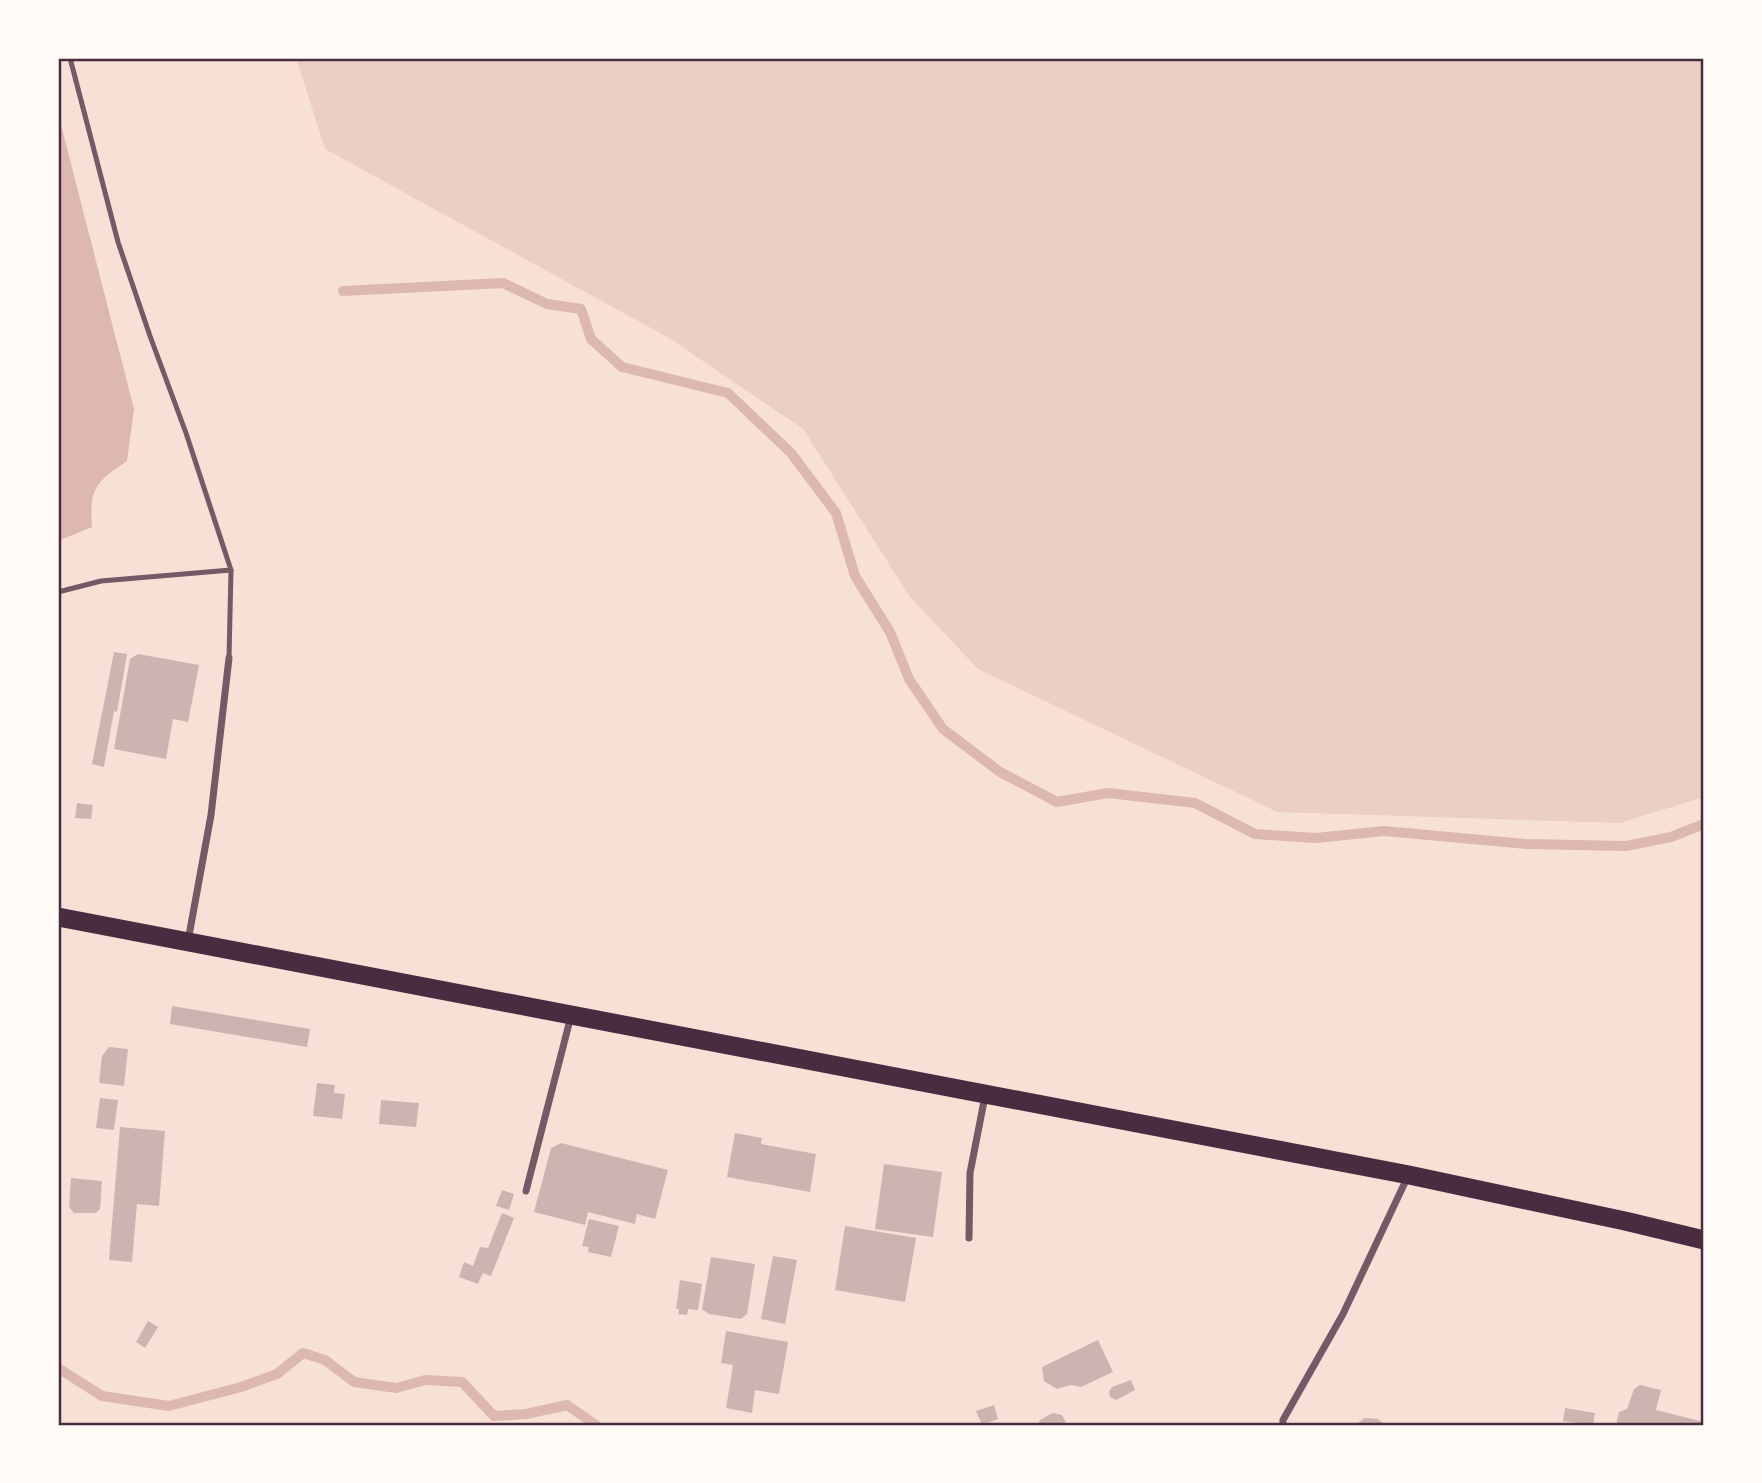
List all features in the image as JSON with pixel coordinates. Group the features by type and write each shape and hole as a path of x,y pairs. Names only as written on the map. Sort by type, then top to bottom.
{"highway":[{"path":"58,917 1409,1175 1704,1240"}],"street":[{"path":"187,942 211,815 229,658"},
{"path":"526,1191 571,1015"},
{"path":"969,1238 970,1173 985,1095"},
{"path":"1283,1425 1283,1420 1343,1314 1409,1175"}],"lane":[{"path":"70,58 118,242 231,570 229,658"},
{"path":"58,592 101,581 231,570"}],"shaded area":[{"path":"296,58 1704,58 1704,797 1620,823 1277,812 978,669 910,597 803,429 669,338 325,149"},
{"path":"58,113 134,409 127,461 97,487 92,503 92,527 58,541"}],"building":[{"path":"114,652 127,654 104,767 92,764"},
{"path":"138,654 199,665 188,722 173,719 166,759 114,749 130,659"},
{"path":"77,803 93,805 91,819 75,818"},
{"path":"172,1006 310,1029 307,1047 170,1024"},
{"path":"109,1047 128,1049 124,1086 99,1083 102,1056"},
{"path":"317,1083 335,1085 334,1093 345,1094 342,1119 313,1116"},
{"path":"100,1098 118,1100 114,1130 96,1128"},
{"path":"381,1100 419,1103 416,1127 379,1124"},
{"path":"120,1127 165,1131 159,1206 137,1204 132,1262 109,1260"},
{"path":"735,1133 762,1138 761,1144 816,1154 810,1192 727,1177"},
{"path":"561,1143 668,1170 655,1219 637,1214 635,1224 588,1212 585,1225 534,1212 551,1148"},
{"path":"884,1164 942,1172 933,1237 875,1229"},
{"path":"71,1178 102,1181 100,1209 96,1213 74,1213 69,1207"},
{"path":"502,1190 514,1194 509,1210 496,1206"},
{"path":"502,1213 514,1218 491,1276 483,1273 478,1284 459,1277 464,1262 473,1266 480,1247 488,1248"},
{"path":"589,1219 619,1226 611,1257 588,1252 589,1247 582,1246"},
{"path":"845,1226 916,1238 905,1302 835,1290"},
{"path":"773,1256 797,1260 785,1324 761,1319"},
{"path":"711,1257 755,1264 747,1314 741,1319 709,1314 702,1309"},
{"path":"680,1280 702,1284 698,1310 688,1309 687,1315 678,1314 679,1309 676,1309"},
{"path":"148,1321 158,1327 145,1348 136,1342"},
{"path":"726,1331 788,1342 779,1394 755,1390 752,1413 726,1408 733,1365 721,1363"},
{"path":"1098,1340 1113,1372 1081,1387 1071,1385 1057,1389 1044,1381 1042,1367"},
{"path":"1131,1380 1135,1390 1116,1400 1110,1397 1109,1391 1112,1387"},
{"path":"1640,1385 1661,1390 1656,1410 1704,1422 1704,1425 1616,1425 1619,1412 1627,1409 1634,1389"},
{"path":"994,1405 998,1419 982,1425 976,1411"},
{"path":"1565,1408 1595,1413 1593,1425 1563,1421"},
{"path":"1053,1413 1062,1415 1067,1425 1037,1425 1040,1420"},
{"path":"1364,1418 1378,1419 1385,1425 1356,1425"}],"waterway":[{"path":"343,291 503,283 547,304 581,309 591,339 622,367 728,393 791,453 836,513 855,576 890,632 909,679 943,729 1000,772 1057,802 1108,793 1195,803 1255,834 1316,838 1384,831 1527,844 1626,846 1671,837 1704,824"},
{"path":"58,1368 102,1396 169,1406 241,1387 277,1374 303,1353 325,1360 354,1382 396,1388 425,1380 462,1382 494,1416 526,1414 567,1405 596,1425"}]}
